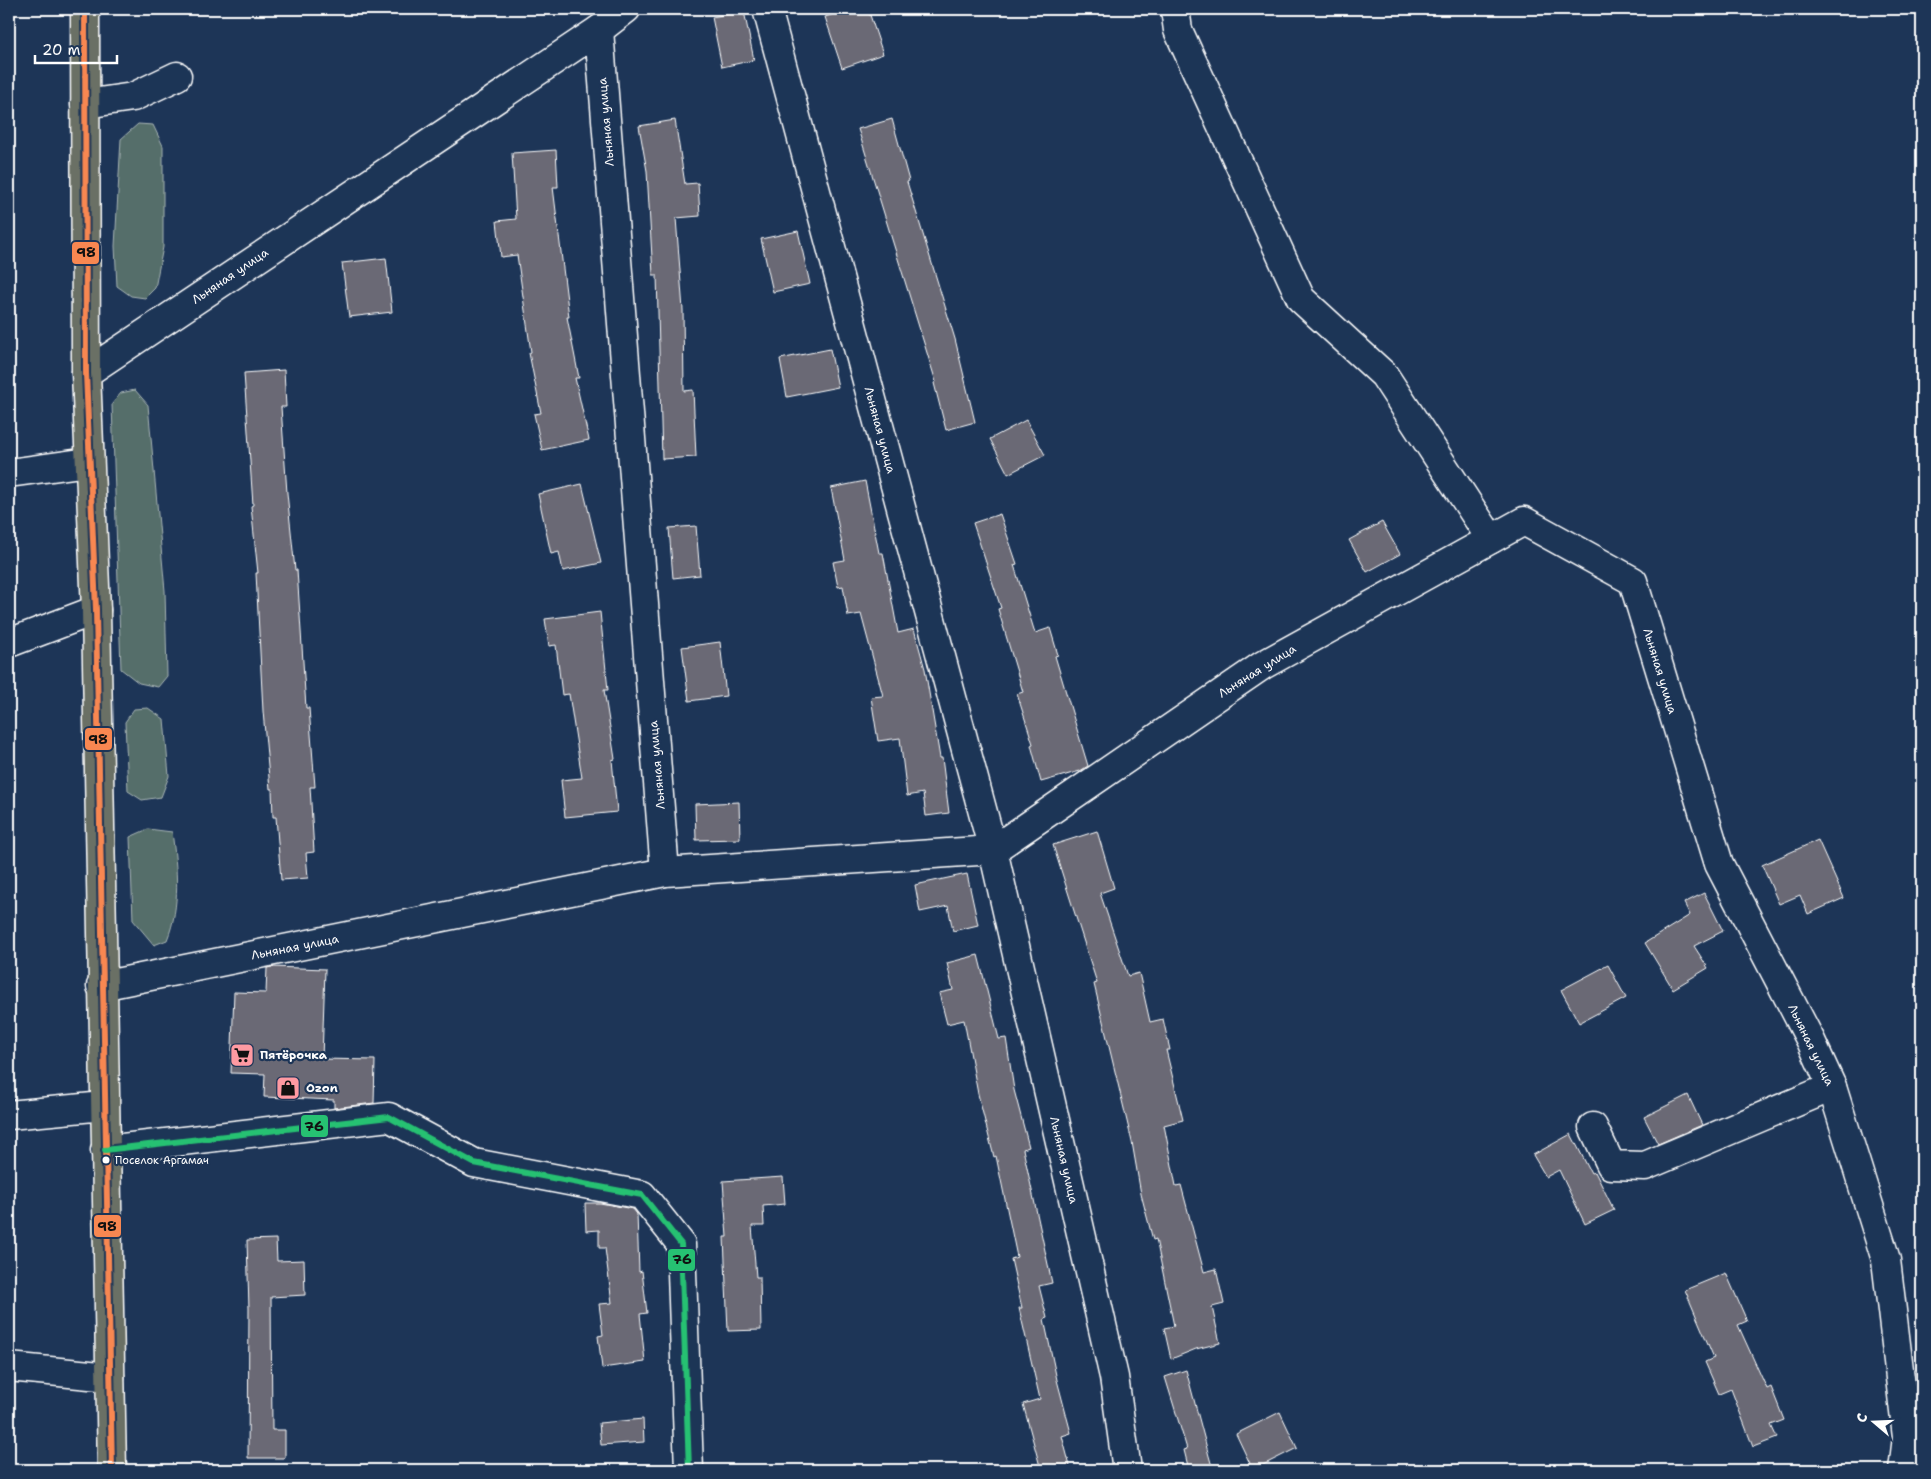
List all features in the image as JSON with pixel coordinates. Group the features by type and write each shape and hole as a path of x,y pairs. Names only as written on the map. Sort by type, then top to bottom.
{"main road":[{"path":"85,9 86,372 88,462 96,610 101,986 112,1470"}],"street":[{"name":"Льняная улица","path":"86,372 598,30 626,9"},
{"name":"Льняная улица","path":"767,9 993,850 1114,1377 1127,1470"},
{"path":"1176,9 1178,30 1301,299 1384,375 1491,539"},
{"name":"Льняная улица","path":"598,30 665,872"},
{"path":"85,104 133,97 177,76"},
{"path":"9,473 88,462"},
{"name":"Льняная улица","path":"101,986 665,872 993,850 1263,665 1524,521 1633,581 1719,864 1811,1041 1832,1087 1886,1260 1907,1437 1903,1470"},
{"path":"9,643 96,610"},
{"path":"1593,1127 1611,1165 1645,1166 1832,1087"},
{"path":"9,1115 104,1106"},
{"path":"105,1150 389,1116 474,1163 642,1195 681,1244 689,1470"},
{"path":"9,1367 110,1377"}],"green space":[{"path":"138,124 153,125 163,146 163,247 155,288 145,298 131,296 117,286 115,246 121,139"},
{"path":"135,390 148,405 165,591 167,676 158,687 139,683 121,669 112,404 121,393"},
{"path":"148,708 164,719 169,776 161,797 142,800 128,791 125,722 134,709"},
{"path":"148,829 172,832 177,887 174,914 167,940 154,945 133,920 130,837"}],"building":[{"path":"849,9 868,9 883,54 842,68 825,17"},
{"path":"744,11 754,60 722,67 712,17"},
{"path":"892,119 909,181 907,182 955,339 975,422 946,430 934,383 936,382 858,129"},
{"path":"675,120 685,184 698,183 700,216 676,218 683,310 684,391 693,390 696,457 662,459 657,275 653,275 647,171 639,126"},
{"path":"556,150 558,187 553,187 569,317 567,317 579,378 575,378 589,440 542,450 534,414 541,413 529,353 531,352 517,255 501,257 497,221 516,219 512,153"},
{"path":"798,231 810,284 773,292 761,239"},
{"path":"386,258 392,312 349,317 342,263"},
{"path":"830,349 838,387 787,397 780,359"},
{"path":"284,370 286,407 281,407 287,493 295,570 297,570 306,708 309,708 315,787 310,787 314,852 306,853 308,878 281,880 276,817 273,817 272,789 270,789 263,711 256,573 258,573 251,506 253,505 244,373"},
{"path":"1026,420 1045,455 1008,474 990,439"},
{"path":"865,481 879,553 883,553 898,633 914,629 925,669 940,758 942,758 949,813 926,816 923,793 907,796 900,738 878,741 871,697 883,696 861,614 848,616 843,586 838,587 833,562 845,560 831,488"},
{"path":"582,484 601,563 563,571 559,552 551,554 538,494"},
{"path":"1000,514 1017,564 1014,565 1035,633 1050,628 1058,655 1055,656 1088,766 1080,771 1041,782 1031,745 1033,744 1017,694 1023,692 998,609 1001,608 973,523"},
{"path":"1382,522 1400,554 1367,572 1349,540"},
{"path":"696,526 700,575 673,578 669,528"},
{"path":"600,612 608,690 604,690 615,759 612,760 617,812 565,817 561,780 582,778 569,694 562,695 556,645 549,646 545,619"},
{"path":"720,642 726,696 689,701 682,647"},
{"path":"739,802 740,839 696,840 695,804"},
{"path":"1097,831 1114,888 1100,893 1128,976 1139,973 1150,1022 1163,1019 1170,1050 1166,1050 1183,1120 1164,1125 1176,1186 1181,1185 1204,1272 1216,1269 1224,1304 1212,1307 1220,1343 1196,1349 1171,1359 1164,1328 1174,1326 1156,1239 1153,1240 1141,1194 1132,1142 1094,984 1097,983 1053,845"},
{"path":"1818,840 1844,898 1808,914 1800,895 1779,904 1762,865"},
{"path":"967,874 978,925 953,931 948,906 920,912 915,885"},
{"path":"1704,893 1723,931 1694,946 1708,968 1673,989 1645,943 1690,915 1684,903"},
{"path":"978,955 999,1039 1006,1038 1014,1090 1029,1147 1023,1149 1052,1283 1039,1286 1047,1318 1044,1319 1057,1380 1071,1433 1062,1436 1071,1470 1041,1470 1023,1404 1040,1399 1019,1308 1022,1308 1011,1259 1017,1257 996,1156 994,1157 978,1094 964,1020 947,1024 939,993 953,990 947,963"},
{"path":"1608,965 1626,998 1579,1023 1561,990"},
{"path":"267,968 325,969 322,1059 375,1060 374,1103 334,1108 334,1100 264,1097 265,1074 231,1073 234,992 266,993"},
{"path":"1688,1095 1702,1125 1658,1144 1644,1117"},
{"path":"1571,1134 1591,1173 1595,1172 1614,1210 1585,1224 1559,1170 1546,1177 1533,1155"},
{"path":"783,1177 785,1204 763,1206 764,1226 752,1226 756,1277 760,1277 761,1330 728,1331 724,1237 727,1237 723,1181"},
{"path":"585,1203 600,1203 633,1209 637,1214 639,1272 642,1271 647,1313 640,1314 645,1362 602,1368 598,1336 603,1335 599,1304 612,1303 605,1248 599,1248 599,1230 586,1231"},
{"path":"276,1239 277,1261 304,1260 305,1295 271,1297 272,1430 285,1430 285,1458 248,1458 249,1309 247,1240"},
{"path":"1726,1273 1747,1321 1738,1325 1767,1389 1771,1387 1784,1420 1771,1425 1777,1438 1753,1447 1731,1389 1719,1394 1705,1362 1714,1358 1685,1290"},
{"path":"1186,1370 1213,1470 1189,1470 1184,1450 1187,1449 1165,1377"},
{"path":"1280,1412 1297,1448 1253,1470 1236,1434"},
{"path":"643,1419 644,1442 601,1445 599,1423"}],"transit line":[{"name":"98","path":"85,9 86,373 96,610 112,1470"},
{"name":"76","path":"105,1150 389,1117 474,1163 642,1195 681,1244 689,1470"}],"place":[{"name":"Пятёрочка","path":"242,1055"},
{"name":"Ozon","path":"288,1088"},
{"name":"Поселок Аргамач","path":"106,1160"}]}
